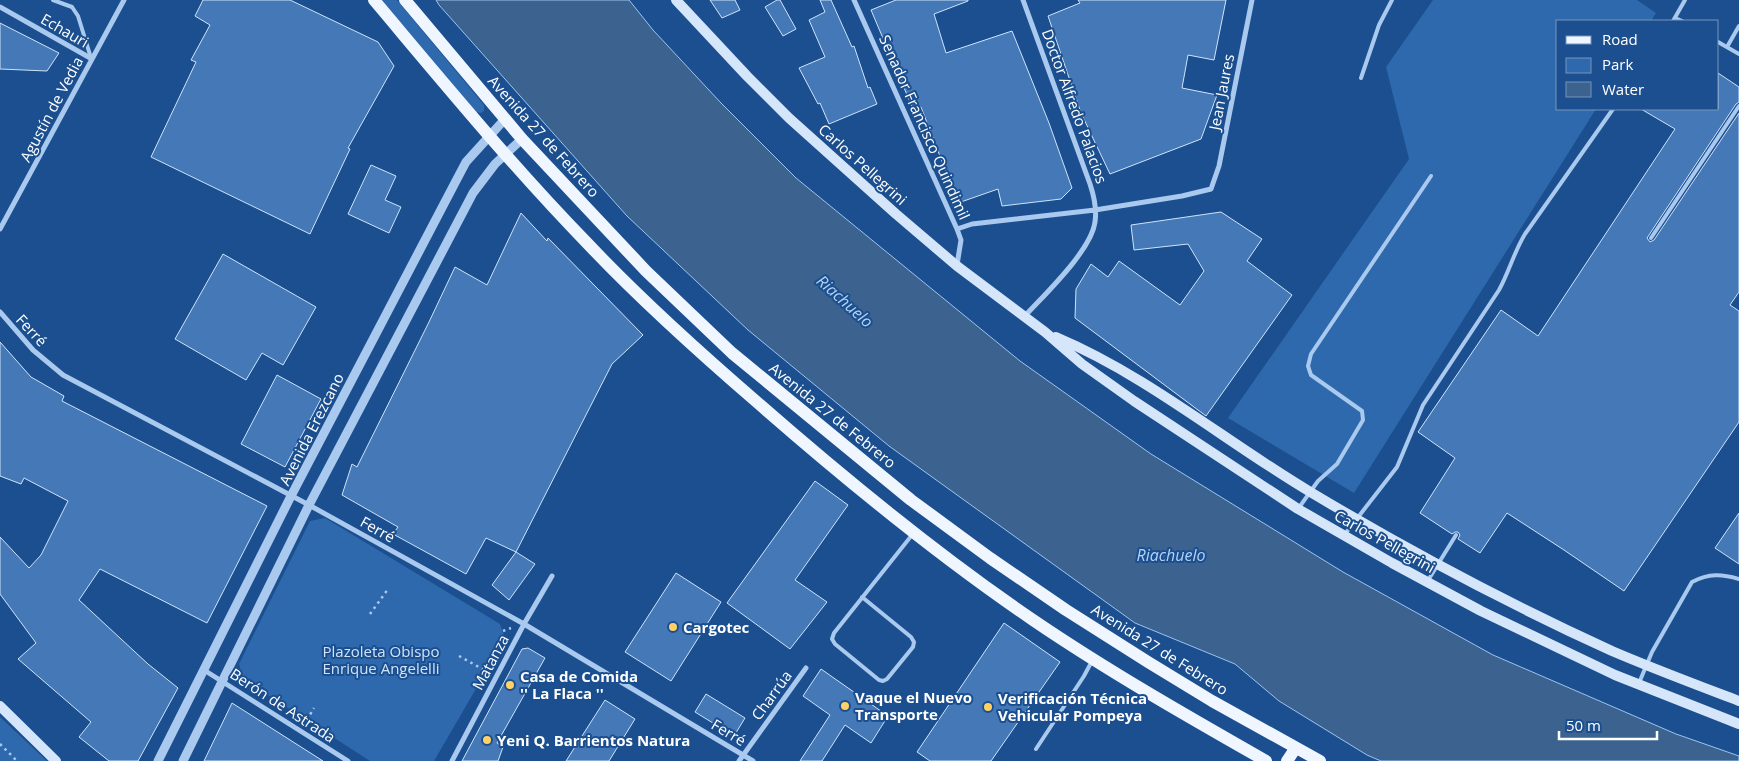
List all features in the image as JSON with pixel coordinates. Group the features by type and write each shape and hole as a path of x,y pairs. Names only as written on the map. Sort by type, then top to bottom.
{"main road":[{"path":"374,0 489,136 590,247 702,354 798,438 914,533 1032,619 1093,659 1266,761"},
{"name":"Avenida 27 de Febrero","path":"405,0 522,139 646,271 732,353 911,500 990,558 1066,610 1204,696 1295,749 1320,761"},
{"name":"Carlos Pellegrini","path":"676,0 789,118 896,214 957,266 1045,332 1082,364 1134,401 1298,508 1427,582 1480,610 1638,685 1739,724"},
{"name":"Carlos Pellegrini","path":"1045,332 1090,351 1310,492 1491,593 1646,665 1739,701"},
{"path":"0,706 56,761"},
{"path":"1287,761 1295,749"}],"street":[{"name":"Agustín de Vedia","path":"0,229 124,0"},
{"name":"Senador Francisco Quindimil","path":"854,0 957,229 961,240 957,266"},
{"name":"Doctor Alfredo Palacios","path":"1023,0 1095,199 1095,223 1086,245 1024,318"},
{"name":"Jean Jaures","path":"1095,210 1182,196 1211,189 1219,166 1252,0"},
{"name":"Echauri","path":"0,7 92,59"},
{"name":"Avenida Erezcano","path":"158,761 291,496 457,178 466,162 504,119"},
{"path":"183,761 309,505 473,193 484,177 522,139"},
{"path":"957,229 972,224 1095,210"},
{"name":"Ferré","path":"0,312 33,350 63,375 309,505 524,624 753,761"},
{"name":"Matanza","path":"452,761 524,624 552,576"},
{"name":"Charrúa","path":"739,761 806,668"},
{"name":"Berón de Astrada","path":"204,670 348,761"}],"lane":[{"path":"53,0 72,7 78,16 92,59"},
{"path":"1361,78 1379,25 1392,0"},
{"path":"1674,19 1685,0"},
{"path":"1727,47 1739,26"},
{"path":"1719,43 1739,54"},
{"path":"1651,238 1739,106"},
{"path":"1344,536 1397,467 1423,404 1499,290 1510,270 1519,244 1525,234 1612,110"},
{"path":"1298,508 1318,481 1337,464 1363,420 1362,411 1311,376 1308,366 1311,354 1431,176"},
{"path":"862,597 914,642 913,647 887,679 883,681 878,680 835,644 832,639 834,633 862,597 914,533"},
{"path":"1427,582 1456,535"},
{"path":"1638,685 1656,645 1692,582 1701,577 1714,574 1739,579"},
{"path":"1036,750 1093,659"}],"path":[{"path":"370,614 388,589"},
{"path":"459,656 486,670"},
{"path":"307,720 314,708"},
{"path":"0,744 18,761"}],"green space":[{"path":"382,0 397,0 484,105 484,111 481,113 476,112"},
{"path":"1433,0 1637,0 1656,13 1652,20 1556,20 1556,110 1595,110 1354,493 1228,418 1409,159 1386,67"},
{"name":"Plazoleta Obispo Enrique Angelelli","path":"325,518 500,624 505,639 434,761 370,761 243,679 239,664 310,521"},
{"path":"0,717 47,761 0,761"}],"water":[{"name":"Riachuelo","path":"436,0 629,0 653,30 721,103 796,178 1020,361 1151,454 1343,572 1493,655 1676,734 1739,756 1739,761 1381,761 1367,755 1279,701 1235,664 1135,623 889,446 748,330 627,216"}],"building":[{"path":"203,0 290,0 378,42 394,66 348,148 350,149 310,234 151,157 196,62 191,60 210,25 195,16"},
{"path":"710,0 735,0 740,10 722,18"},
{"path":"780,0 796,29 783,36 765,7"},
{"path":"820,0 831,0 852,47 854,46 868,88 870,87 877,104 829,124 820,103 818,104 799,68 825,57 809,20 825,12"},
{"path":"896,0 968,0 934,14 946,53 1012,31 1049,123 1072,188 1061,199 1002,206 998,189 958,203 921,107 913,109 871,10"},
{"path":"1078,0 1226,0 1214,60 1188,55 1182,88 1217,95 1201,139 1110,174 1081,113 1048,16 1080,3"},
{"path":"0,23 59,53 47,71 0,69"},
{"path":"1719,74 1739,87 1739,102 1647,238 1650,242 1654,240 1739,113 1739,292 1730,305 1739,311 1739,422 1624,591 1507,513 1480,553 1458,539 1460,535 1458,532 1452,534 1420,513 1455,458 1418,432 1501,310 1538,336 1675,129 1643,110 1719,110"},
{"path":"371,165 396,176 385,200 401,207 389,233 348,214"},
{"path":"1221,212 1262,239 1247,261 1292,295 1206,416 1075,318 1076,289 1091,264 1108,277 1119,261 1180,305 1204,271 1188,244 1134,250 1131,225"},
{"path":"521,213 643,335 612,364 516,552 486,538 466,574 393,534 398,527 342,495 352,464 357,467 455,267 487,285"},
{"path":"223,254 316,307 283,365 262,353 246,380 175,339"},
{"path":"0,342 31,377 64,396 62,401 267,506 207,623 100,569 79,600 148,664 178,688 138,761 109,761 79,737 91,722 18,659 36,643 0,594 0,537 29,568 41,555 68,501 24,478 21,484 0,476"},
{"path":"277,375 321,399 285,467 241,444"},
{"path":"815,481 848,505 795,580 827,602 790,649 727,603"},
{"path":"1739,513 1739,564 1715,548"},
{"path":"516,552 535,564 509,600 492,585"},
{"name":"Cargotec","path":"676,573 721,602 671,681 625,652"},
{"name":"Verificación Técnica Vehicular Pompeya","path":"1004,623 1060,662 991,761 930,761 917,752"},
{"path":"528,648 545,658 497,743 503,747 498,761 462,761 522,649"},
{"name":"Vaque el Nuevo Transporte","path":"821,669 888,716 871,743 845,725 822,761 800,761 830,715 803,696"},
{"path":"706,694 745,718 734,736 695,712"},
{"path":"605,700 635,719 609,761 566,761"},
{"path":"232,703 323,761 204,761"}],"place":[{"name":"Cargotec","path":"673,627"},
{"name":"Casa de Comida '' La Flaca ''","path":"510,685"},
{"name":"Vaque el Nuevo Transporte","path":"845,706"},
{"name":"Verificación Técnica Vehicular Pompeya","path":"988,707"},
{"name":"Yeni Q. Barrientos Natura","path":"487,740"}]}
